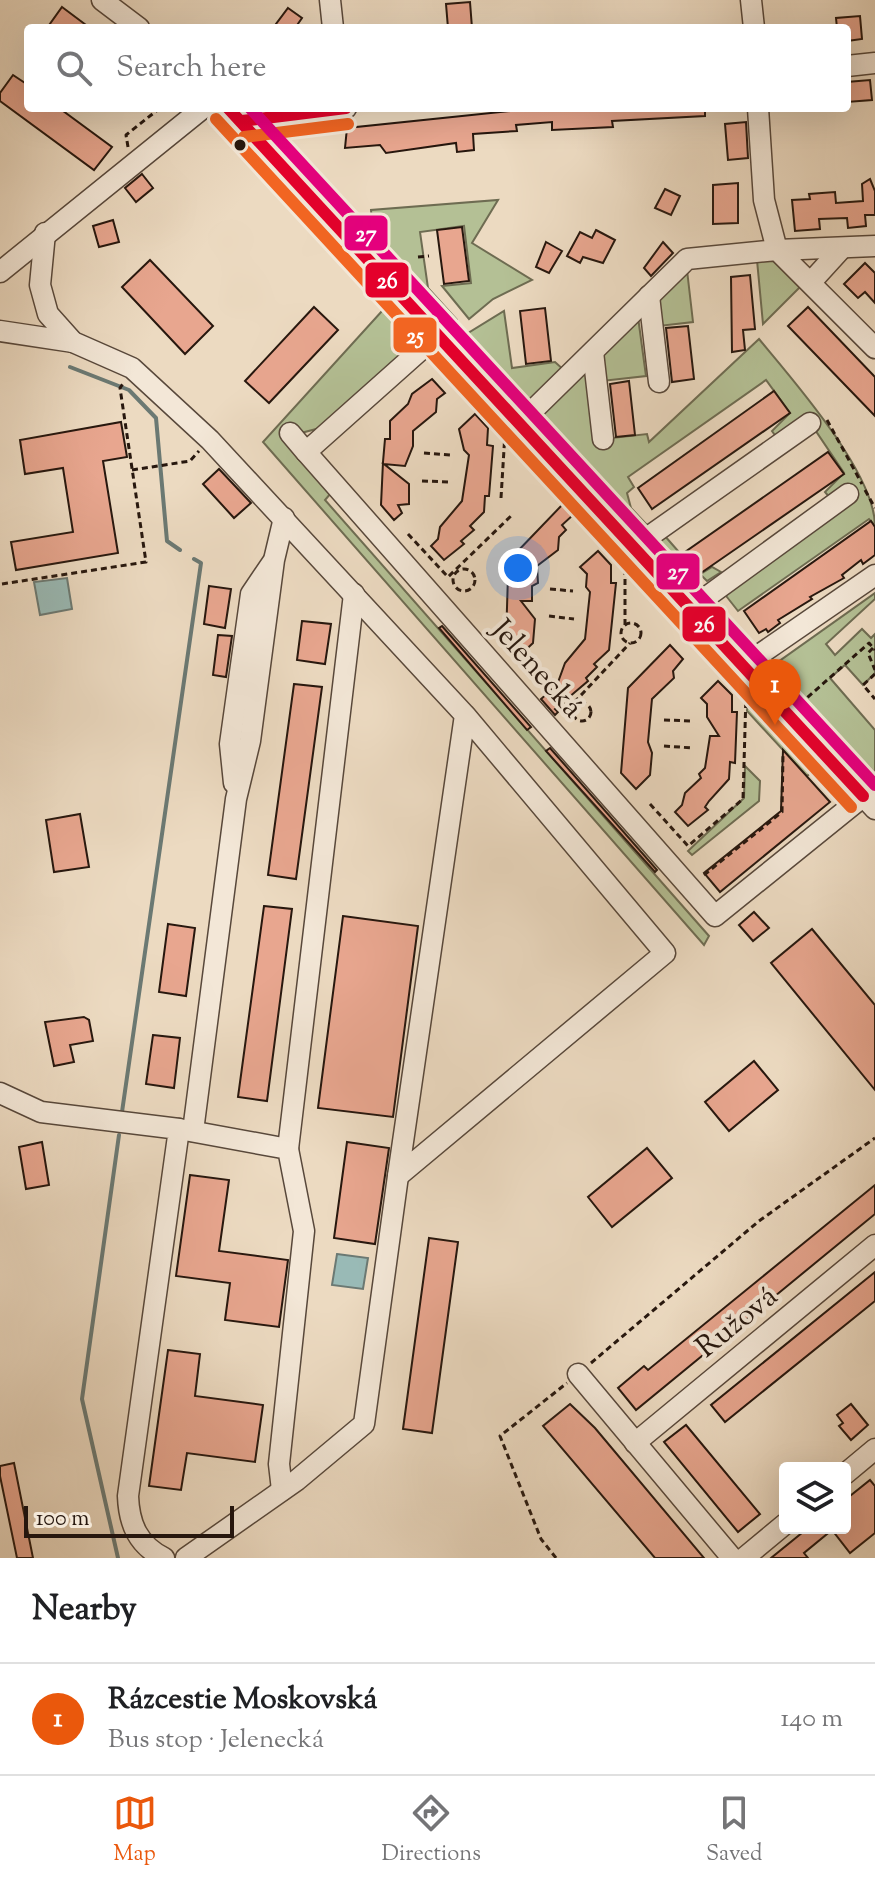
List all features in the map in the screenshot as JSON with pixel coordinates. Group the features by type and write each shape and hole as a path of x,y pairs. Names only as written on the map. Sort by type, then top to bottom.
{"street":[{"path":"102,0 134,24"},
{"path":"330,0 333,24"},
{"path":"751,0 754,24"},
{"path":"851,66 875,63"},
{"path":"0,272 198,112"},
{"path":"235,115 281,112"},
{"path":"758,112 764,200 777,250 875,348"},
{"name":"Jelenecká","path":"235,115 444,342 512,428 634,547 789,715 871,798 715,916 306,452"},
{"path":"45,233 40,285 48,314 73,342"},
{"path":"512,428 687,259 777,250 875,246"},
{"path":"811,282 842,248"},
{"path":"649,296 659,382"},
{"path":"0,331 73,342 132,368 210,440 465,715 665,953 398,1176"},
{"path":"290,433 306,452 425,346 444,342"},
{"path":"593,352 603,439"},
{"path":"634,547 818,421"},
{"path":"690,609 848,494"},
{"path":"164,1558 143,1544 129,1520 128,1496 236,799 250,741 274,560 284,518"},
{"path":"743,666 875,575"},
{"path":"282,1490 279,1464 304,1231 288,1149 354,594"},
{"path":"186,1558 282,1490 364,1424 465,715"},
{"path":"0,1093 41,1112 186,1130 288,1149"},
{"name":"Ružová","path":"635,1443 875,1245"},
{"path":"578,1374 732,1558"},
{"path":"851,1469 875,1449"},
{"path":"744,1558 779,1529"}],"path":[{"path":"141,158 126,145 126,135 155,112"},
{"path":"418,257 429,256"},
{"path":"2,584 146,562 121,386"},
{"path":"818,421 875,508"},
{"path":"501,498 512,428"},
{"path":"132,470 190,461 210,440"},
{"path":"424,453 451,455"},
{"path":"422,481 449,482"},
{"path":"408,534 448,577 512,515"},
{"path":"625,566 625,625 621,636 630,643"},
{"path":"465,569 473,573 476,581 471,589 465,592 456,588 453,581 456,571 465,569"},
{"path":"550,589 573,591"},
{"path":"549,616 574,619"},
{"path":"533,672 568,709 574,706 630,643 639,638 640,630 635,624 625,625"},
{"path":"789,715 869,643 874,649 868,653 875,672 863,685 875,699"},
{"path":"650,804 688,846 743,799 746,694"},
{"path":"588,705 590,718 584,721 576,719 574,706 588,705"},
{"path":"664,720 693,721"},
{"path":"664,746 693,748"},
{"path":"704,875 782,812 783,754"},
{"path":"556,1558 541,1539 500,1436 759,1221 875,1138"}],"green space":[{"path":"498,200 472,243 532,280 493,299 469,319 442,286 471,283 464,226 420,232 428,288 457,320 457,328 373,234 371,210"},
{"path":"350,230 368,237 455,332 448,335"},
{"path":"778,257 805,282 763,324 757,260"},
{"path":"687,270 693,322 659,326 656,301"},
{"path":"392,300 414,326 413,346 320,428 301,433 331,493 325,500 709,936 704,945 263,442"},
{"path":"504,311 512,368 555,362 565,371 531,405 465,335"},
{"path":"638,317 646,376 602,381 599,357"},
{"path":"759,339 811,402 847,454 862,480 875,526 869,519 738,611 723,592 830,498 825,492 844,473 807,418 777,438 772,431 790,413 766,380 628,477 634,487 627,493 631,508 647,525 644,528 539,414 586,369 595,440 647,434 649,442"},
{"path":"537,420 643,533 631,534 536,431"},
{"path":"664,535 699,575 712,567 721,572 707,581 702,576 692,581 656,541"},
{"path":"875,593 875,599 826,644 835,655 862,629 871,638 875,634 875,673 863,685 845,665 830,678 875,730 875,773 771,667"},
{"path":"748,700 813,771 807,776 747,711"},
{"path":"745,766 760,781 759,801 692,855 688,851 744,798"}],"water":[{"path":"67,578 72,609 40,615 34,582"},
{"path":"337,1254 368,1258 363,1289 332,1285"}],"building":[{"path":"470,2 472,24 448,24 446,4"},
{"path":"62,7 85,24 50,24"},
{"path":"288,8 302,18 298,24 276,24"},
{"path":"860,16 862,39 851,40 851,24 837,24 836,18"},
{"path":"13,75 24,82 24,112 64,112 112,147 94,170 0,101 0,93"},
{"path":"870,80 872,100 851,102 851,82"},
{"path":"501,112 705,112 705,116 612,121 613,127 552,130 552,122 516,125 517,131 473,134 474,150 457,152 456,143 386,153 380,145 345,148 347,128"},
{"path":"746,122 748,158 728,160 725,124"},
{"path":"142,174 153,188 136,202 125,188"},
{"path":"870,179 875,191 875,215 865,215 866,226 848,228 847,218 819,219 820,229 795,231 792,200 810,199 809,194 835,192 836,203 863,201 862,184"},
{"path":"738,183 738,223 713,224 713,185"},
{"path":"665,189 680,196 671,215 655,208"},
{"path":"113,220 119,242 99,247 93,226"},
{"path":"462,227 469,281 444,284 437,230"},
{"path":"596,230 615,240 603,263 583,257 580,263 567,256 580,232 592,238"},
{"path":"546,242 562,251 549,273 536,267"},
{"path":"663,242 673,253 651,276 644,268"},
{"path":"150,260 213,326 185,354 122,287"},
{"path":"865,263 875,273 875,303 865,292 858,298 844,284"},
{"path":"750,275 755,329 743,330 745,350 732,352 731,277"},
{"path":"314,307 338,330 269,403 245,381"},
{"path":"808,307 875,377 875,416 788,326"},
{"path":"545,308 551,361 526,364 520,311"},
{"path":"688,326 694,379 672,382 666,328"},
{"path":"432,379 445,393 437,399 436,412 413,431 413,446 405,466 384,464 409,484 409,504 398,505 402,513 394,520 381,505 385,439 390,439 390,421 408,404 412,394"},
{"path":"629,381 635,435 616,437 610,384"},
{"path":"774,391 790,413 652,509 638,488"},
{"path":"475,414 488,428 487,445 493,446 489,496 485,496 484,512 470,526 474,530 461,541 464,544 444,560 431,546 438,539 440,527 462,501 469,455 464,450 459,429"},
{"path":"121,422 127,457 103,461 118,553 16,570 11,542 73,532 63,468 25,474 20,440"},
{"path":"828,452 844,474 701,573 685,552"},
{"path":"219,469 251,503 234,518 203,484"},
{"path":"563,504 573,515 562,525 566,530 559,537 558,550 537,566 538,583 532,586 532,601 521,601 535,619 533,643 519,656 506,640 508,575 513,575 514,555"},
{"path":"871,521 875,527 875,555 863,564 861,560 842,575 844,578 810,597 812,599 778,620 780,623 768,632 766,629 759,633 744,611"},
{"path":"598,551 611,565 611,583 616,583 609,650 594,664 597,667 586,678 588,681 555,709 558,712 555,715 541,699 557,685 565,663 585,639 590,592 586,587 587,574 580,567"},
{"path":"209,586 231,589 225,628 204,624"},
{"path":"302,621 331,624 325,664 297,660"},
{"path":"442,626 531,727 527,730 439,628"},
{"path":"218,635 232,636 226,677 213,675"},
{"path":"670,645 683,659 673,671 674,678 652,699 648,742 652,753 650,775 636,789 621,773 628,688"},
{"path":"718,681 732,695 732,712 737,712 735,763 730,762 729,779 709,801 705,807 708,810 688,826 675,812 682,805 685,793 701,778 699,774 705,768 710,736 719,736 707,717 707,704 701,698"},
{"path":"294,684 322,687 296,879 268,875"},
{"path":"550,748 657,870 655,872 546,751"},
{"path":"783,750 830,802 720,892 704,873 781,811"},
{"path":"80,814 89,867 54,872 46,820"},
{"path":"264,906 292,909 267,1101 238,1097"},
{"path":"754,912 769,928 753,941 739,925"},
{"path":"343,916 418,926 393,1117 318,1108"},
{"path":"168,924 195,928 186,996 159,992"},
{"path":"812,929 875,1005 875,1090 771,963"},
{"path":"84,1017 89,1020 93,1041 70,1045 74,1062 54,1066 45,1022"},
{"path":"153,1035 180,1038 174,1088 146,1084"},
{"path":"754,1061 778,1090 729,1131 705,1102"},
{"path":"42,1142 49,1185 26,1189 19,1147"},
{"path":"347,1142 389,1148 375,1244 334,1238"},
{"path":"647,1148 672,1178 612,1227 588,1197"},
{"path":"190,1175 229,1180 219,1251 288,1260 279,1327 225,1320 230,1283 176,1276"},
{"path":"875,1185 875,1214 636,1410 618,1388 644,1366 648,1370"},
{"path":"429,1238 458,1242 432,1433 403,1429"},
{"path":"875,1272 875,1301 725,1422 711,1405"},
{"path":"168,1350 200,1354 195,1396 263,1405 255,1462 187,1453 181,1490 149,1486"},
{"path":"570,1404 595,1428 704,1558 655,1558 543,1426"},
{"path":"851,1404 868,1425 851,1440 839,1426 843,1423 837,1415"},
{"path":"686,1425 760,1514 738,1532 664,1442"},
{"path":"14,1463 33,1558 17,1558 0,1476 0,1466"},
{"path":"870,1480 875,1486 875,1533 850,1553 835,1534 851,1534 851,1495"},
{"path":"801,1534 827,1534 804,1553 808,1558 771,1558"}],"waterway":[{"path":"70,367 129,390 156,418 167,541 180,550"},
{"path":"122,1112 201,563 194,559"},
{"path":"118,1558 82,1399 119,1135"}],"transit line":[{"name":"26","path":"232,112 863,796"},
{"name":"27","path":"254,112 875,785"},
{"name":"26","path":"242,121 314,112"},
{"name":"25","path":"216,119 851,807"},
{"name":"25","path":"244,137 348,124"}],"place":[{"name":"Rázcestie Moskovská","path":"775,725"}]}
